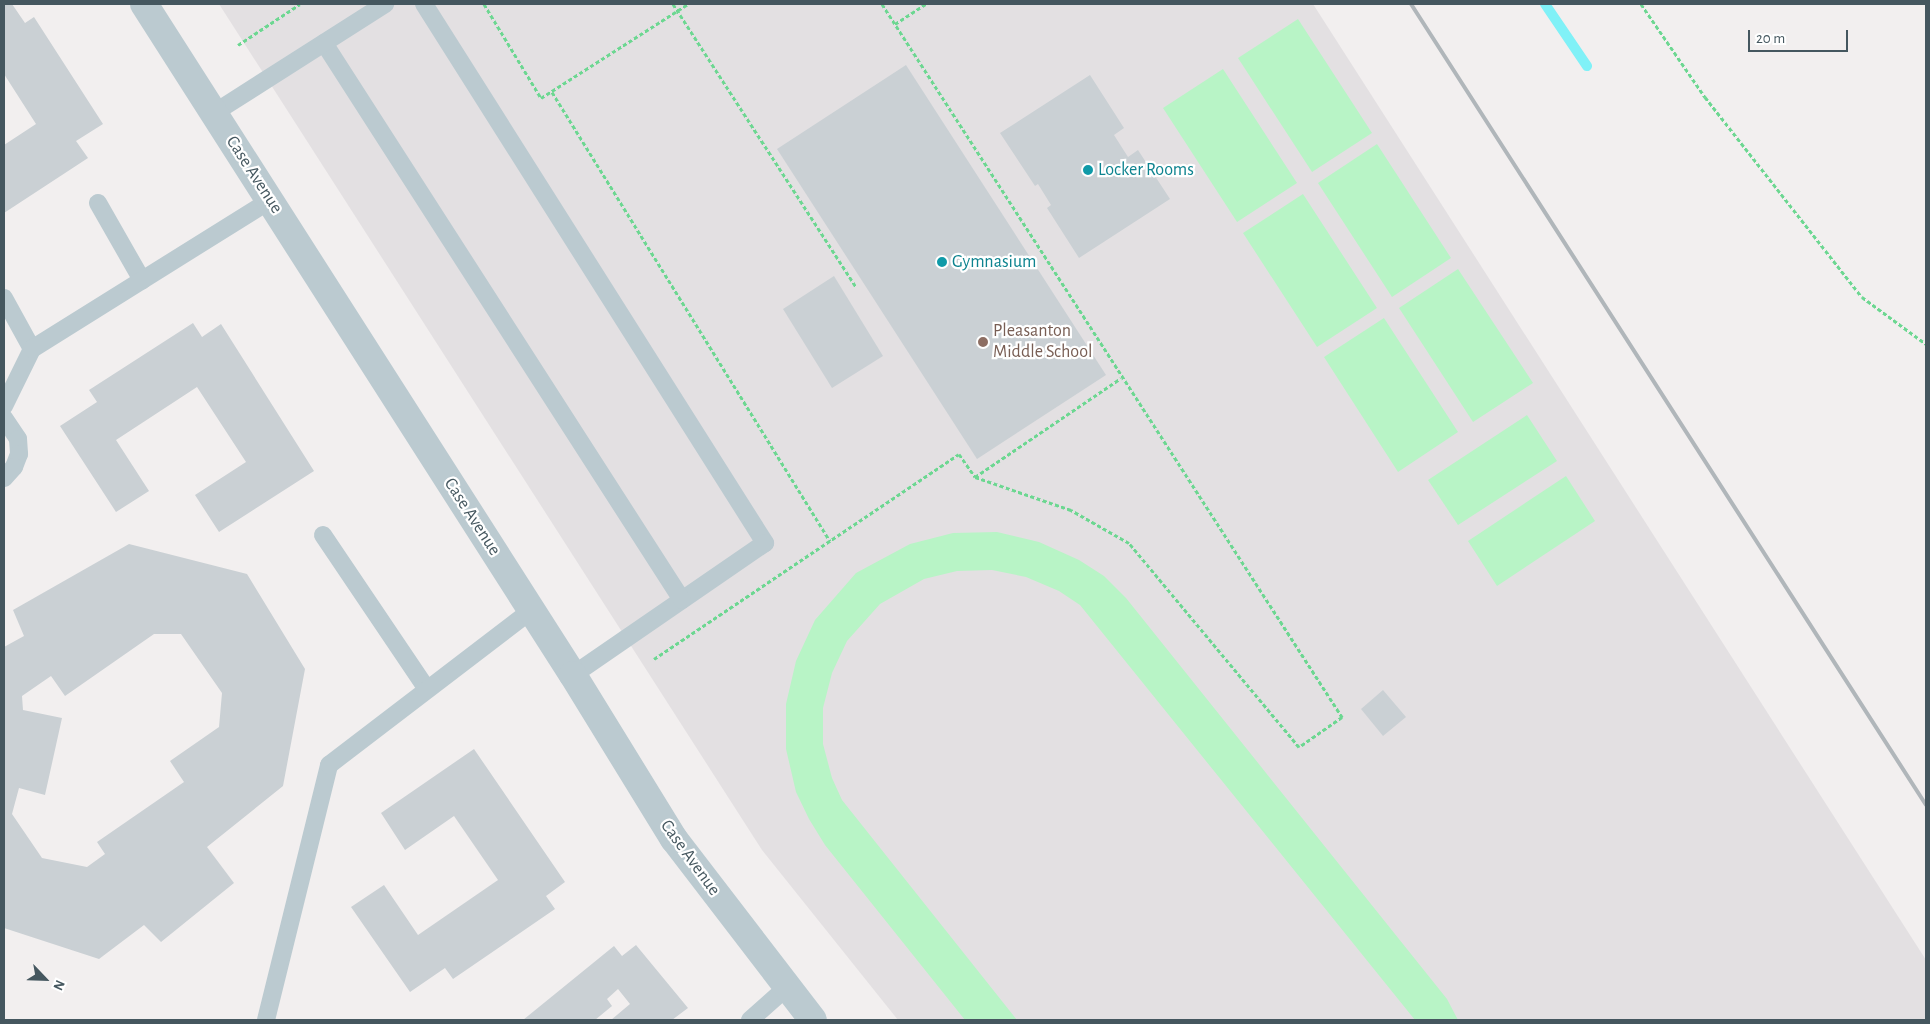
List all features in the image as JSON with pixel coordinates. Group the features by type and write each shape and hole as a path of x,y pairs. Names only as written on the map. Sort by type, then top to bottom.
{"street":[{"name":"Case Avenue","path":"144,4 574,675 674,839 813,1020"}],"lane":[{"path":"214,113 385,4"},
{"path":"424,4 765,542 574,675"},
{"path":"324,43 682,600"},
{"path":"4,406 32,350 270,200"},
{"path":"98,203 142,280"},
{"path":"4,298 32,350"},
{"path":"4,418 12,425 18,438 19,454 14,467 4,478"},
{"path":"322,535 427,690"},
{"path":"266,1020 329,765 532,610"},
{"path":"750,1020 787,987"}],"path":[{"path":"238,45 300,4"},
{"path":"484,4 541,98 688,4"},
{"path":"673,4 856,287"},
{"path":"654,659 959,454 975,477 1071,510 1129,543 1299,748 1342,717 882,4"},
{"path":"895,24 926,4"},
{"path":"1641,4 1705,97 1862,297 1926,344"},
{"path":"552,92 830,541"},
{"path":"975,477 1122,378"}],"shaded area":[{"name":"Pleasanton Middle School","path":"219,4 1313,4 1926,960 1926,1020 898,1020 762,850"}],"green space":[{"path":"1298,19 1372,133 1312,172 1238,58"},
{"path":"1223,69 1297,183 1237,222 1163,108"},
{"path":"1377,144 1451,258 1392,297 1318,183"},
{"path":"1303,194 1377,308 1317,347 1243,233"},
{"path":"1458,269 1533,383 1473,422 1399,308"},
{"path":"1384,318 1458,432 1398,472 1324,357"},
{"path":"1527,415 1557,461 1458,525 1428,480"},
{"path":"1566,476 1595,521 1497,586 1468,541"},
{"path":"997,532 1039,542 1079,560 1104,576 1126,598 1447,999 1458,1020 1415,1020 1080,605 1059,591 1026,577 992,570 957,571 924,579 880,604 847,641 832,673 823,708 823,744 832,778 842,800 1017,1020 965,1020 825,845 809,819 796,792 786,749 786,704 796,661 815,620 856,573 910,544 953,533"}],"building":[{"path":"4,4 12,4 25,23 34,17 103,124 76,141 88,158 4,213 4,145 36,124 4,74"},
{"name":"Gymnasium","path":"906,65 1106,375 977,459 777,149"},
{"name":"Locker Rooms","path":"1090,75 1124,128 1114,135 1128,157 1138,150 1170,199 1079,258 1047,208 1051,205 1038,184 1035,186 1000,133"},
{"path":"834,276 883,356 832,388 783,309"},
{"path":"193,323 202,337 221,324 314,471 219,532 195,495 246,462 197,387 116,440 149,491 116,512 60,426 97,402 89,390"},
{"path":"129,544 247,574 305,669 283,786 207,847 234,883 161,942 144,925 99,959 4,928 4,647 24,636 13,610","holes":["154,634 181,634 222,693 219,727 170,761 184,782 97,842 105,854 87,867 42,858 12,814 19,788 45,795 62,718 23,710 22,696 51,676 65,696"]},
{"path":"1383,690 1406,717 1383,736 1361,709"},
{"path":"474,749 565,882 546,896 555,909 453,979 445,968 410,992 351,907 384,885 418,935 498,880 454,816 405,850 381,813"},
{"path":"636,945 688,1008 672,1020 611,1020 630,1004 618,989 607,999 612,1006 595,1020 523,1020 614,946 622,956"}],"waterway":[{"path":"1545,4 1587,66"}],"railway":[{"path":"1411,4 1926,805"}],"place":[{"name":"Locker Rooms","path":"1088,170"},
{"name":"Gymnasium","path":"942,262"},
{"name":"Pleasanton Middle School","path":"983,342"}]}
